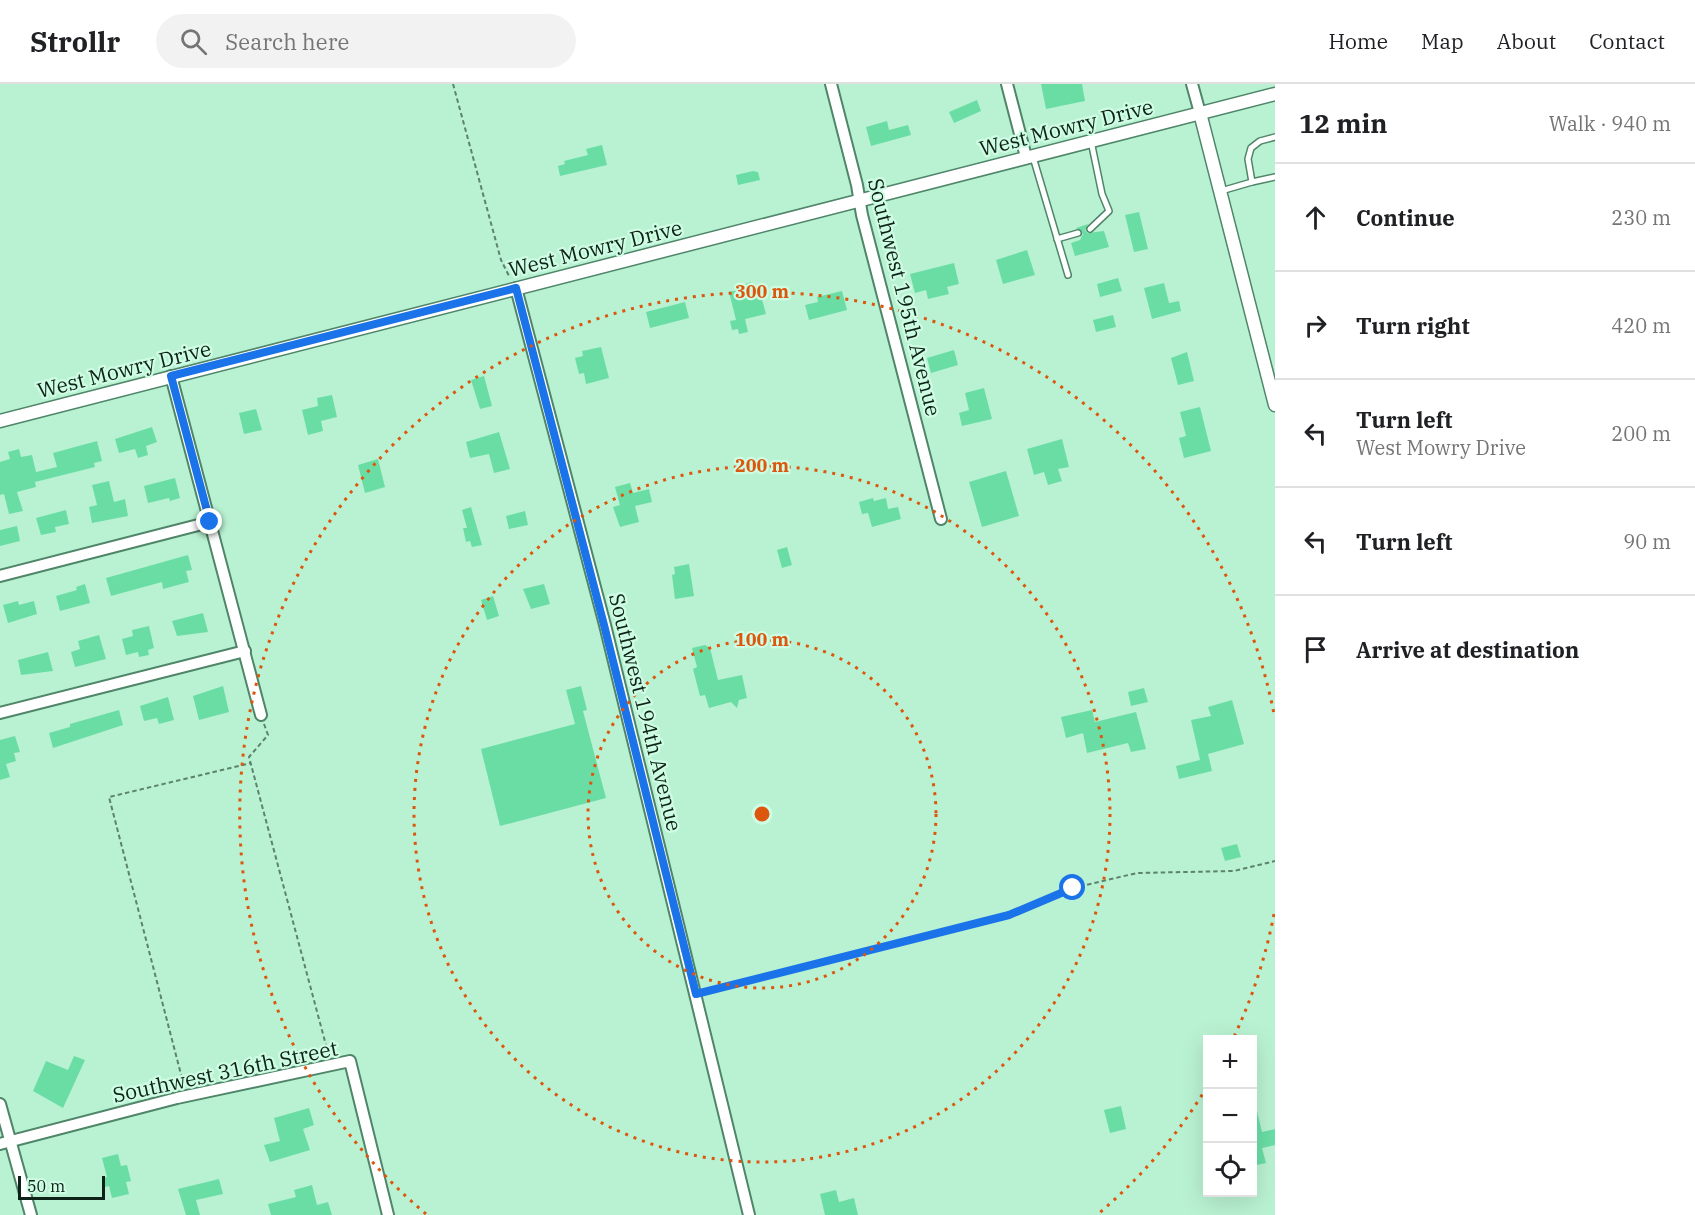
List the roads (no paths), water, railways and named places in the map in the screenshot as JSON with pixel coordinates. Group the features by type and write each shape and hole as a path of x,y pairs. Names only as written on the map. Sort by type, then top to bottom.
{"street":[{"name":"Southwest 195th Avenue","path":"831,84 941,519"},
{"path":"1007,84 1029,156"},
{"path":"1192,84 1275,405"},
{"name":"West Mowry Drive","path":"0,421 1275,94"},
{"name":"Southwest 194th Avenue","path":"516,288 604,625 749,1215"},
{"path":"171,376 261,715"},
{"path":"0,576 210,522"},
{"path":"0,713 244,651"},
{"name":"Southwest 316th Street","path":"5,1143 187,1096 350,1061 388,1215"},
{"path":"0,1104 5,1143 31,1215"}],"lane":[{"path":"1252,182 1248,159 1251,148 1260,141 1275,137"},
{"path":"1090,229 1109,211 1102,194 1091,141"},
{"path":"1029,156 1068,275"},
{"path":"1220,191 1275,177"},
{"path":"1057,239 1078,233"}]}
